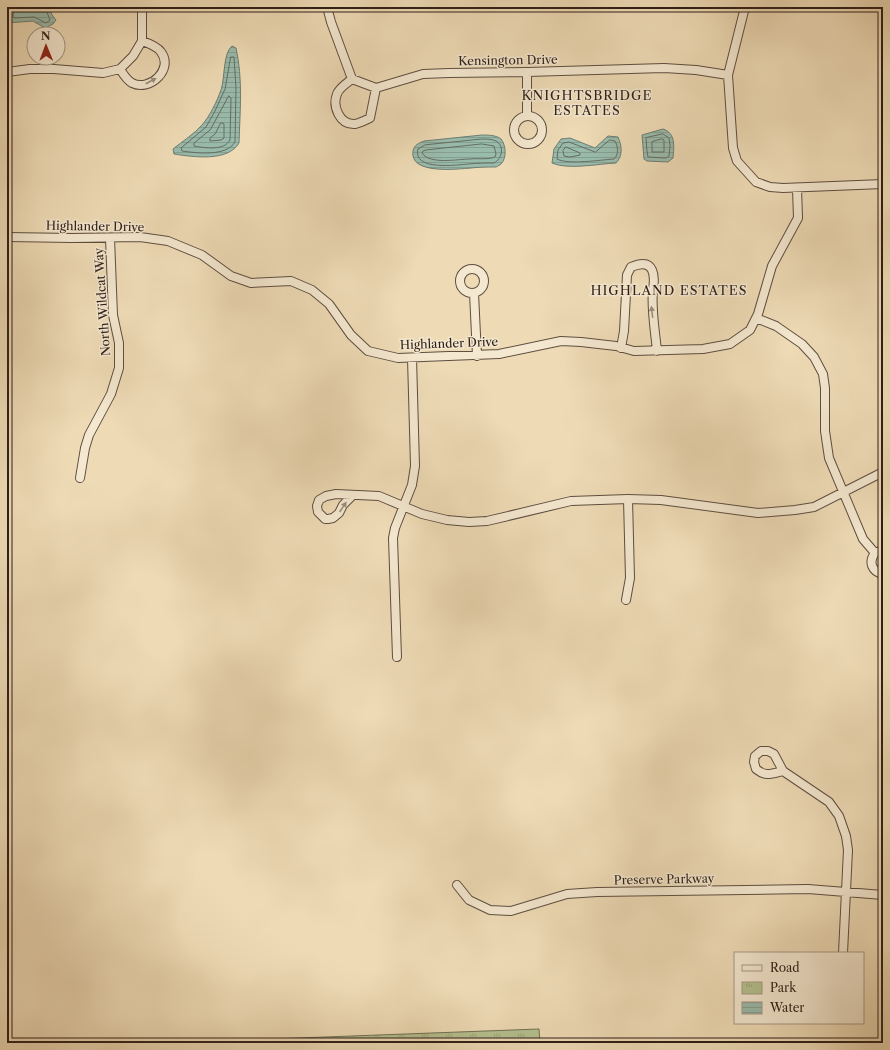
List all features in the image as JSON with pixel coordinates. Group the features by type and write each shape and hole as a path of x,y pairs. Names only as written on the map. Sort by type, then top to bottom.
{"street":[{"path":"7,72 30,69 54,69 102,73 120,69 134,56 142,41 142,7"},
{"path":"327,7 352,79 376,88 370,118 355,124 344,121 339,116 336,106 337,94 343,86 352,79"},
{"path":"744,9 728,75 733,148 737,161 756,182 770,187 797,188 883,184"},
{"path":"120,69 133,83 143,85 153,82 161,74 164,65 164,57 161,51 151,44 142,41"},
{"name":"Kensington Drive","path":"376,88 423,74 664,68 696,70 728,75"},
{"path":"527,72 527,116"},
{"name":"Highlander Drive","path":"7,237 140,237 168,241 202,255 231,276 251,283 290,281 312,290 329,304 351,335 368,351 398,358 499,354 561,341 581,342 634,351 703,349 730,344 750,330 756,318 772,266 798,218 797,188"},
{"name":"North Wildcat Way","path":"80,478 85,448 89,435 111,394 119,368 119,343 113,315 110,238"},
{"path":"621,348 624,331 627,275 630,267 640,264 649,266 654,275 652,303 657,350"},
{"path":"474,292 477,356"},
{"path":"756,318 776,326 802,344 814,357 823,374 825,388 825,431 829,458 863,539 875,553"},
{"path":"397,657 393,538 395,528 412,485 415,466 412,358"},
{"path":"352,496 364,494 379,496 404,505 422,514 447,520 468,522 487,521 571,501 628,499 661,500 758,513 814,507 883,472"},
{"path":"626,600 630,578 628,499"},
{"path":"883,550 878,551 872,557 872,565 876,571 883,574"},
{"path":"783,771 829,802 839,816 846,836 848,850 843,952"},
{"name":"Preserve Parkway","path":"457,885 468,900 490,910 511,911 567,894 597,892 808,889 883,895"}],"green space":[{"path":"539,1029 540,1043 245,1043 245,1040"},
{"path":"412,1041 478,1042 478,1043 412,1043"}],"water":[{"path":"11,7 49,7 56,20 49,26 42,26 33,21 7,23"},
{"path":"232,46 236,48 240,71 239,143 234,149 219,156 200,157 174,154 173,149 199,128 213,108 221,90 227,54"},
{"path":"663,129 672,137 674,145 673,158 668,162 647,161 644,159 642,135"},
{"path":"482,135 497,137 503,142 505,152 504,158 501,164 496,167 436,169 419,164 414,159 414,147 424,141"},
{"path":"608,136 618,137 619,140 621,154 616,163 566,166 552,163 554,149 561,139 570,138 595,148"}],"district":[{"name":"KNIGHTSBRIDGE ESTATES","path":"587,102"},
{"name":"HIGHLAND ESTATES","path":"669,290"}]}
